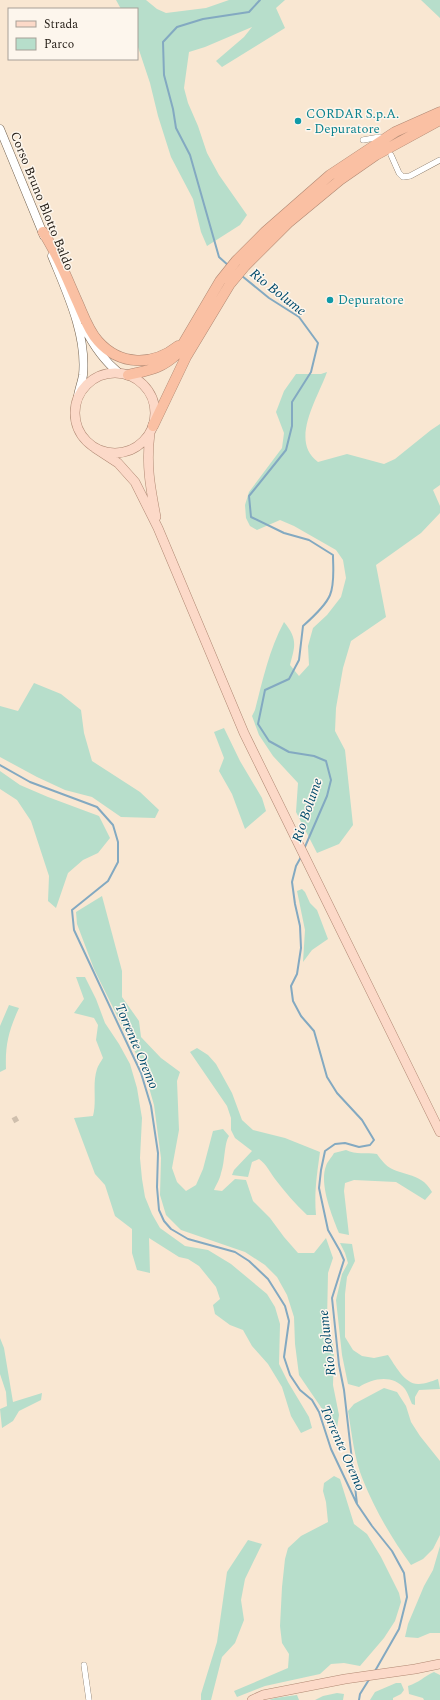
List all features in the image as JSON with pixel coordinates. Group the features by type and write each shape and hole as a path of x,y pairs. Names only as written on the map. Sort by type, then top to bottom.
{"highway":[{"path":"124,374 158,368 169,362 177,354 186,340 220,281 236,261 265,232 330,175 395,132 440,112"},
{"path":"152,429 186,357 230,284 245,266 288,223 340,180 376,155 440,120"},
{"path":"43,232 56,253 88,324 98,341 112,354 132,360 151,360 168,354 186,340"}],"main road":[{"name":"Corso Bruno Blotto Baldo","path":"0,129 43,232 75,318 82,348 83,375 78,396"},
{"name":"Corso Bruno Blotto Baldo","path":"62,281 91,343 107,363 124,374"},
{"path":"158,528 148,480 148,454 155,411 151,395 142,383 124,374 99,375 87,384 78,396 75,406 76,425 84,438 95,448 118,463 135,482 158,528 238,719 440,1132"},
{"path":"95,448 110,452 126,451 136,447 144,440 152,429"},
{"path":"252,1700 263,1695 345,1679 440,1664"}],"street":[{"path":"363,140 380,137"},
{"path":"391,155 399,173 403,177 410,176 440,160"},
{"path":"84,1665 89,1700"}],"green space":[{"path":"116,0 146,0 157,9 166,13 206,8 229,0 285,0 276,8 285,28 222,67 216,61 244,37 252,27 205,47 189,52 184,88 188,103 207,153 219,175 247,215 240,225 207,246 201,232 193,199 171,157 158,116 150,83 138,47 138,8 120,8"},
{"path":"421,0 440,0 440,18"},
{"path":"327,372 308,419 306,443 310,453 318,462 347,454 384,464 395,459 440,424 440,485 433,490 440,506 440,513 421,533 376,565 386,617 351,641 343,668 336,708 335,731 345,750 353,825 339,844 317,853 296,812 298,783 273,756 259,735 252,716 255,710 270,654 284,622 292,633 294,643 290,665 299,676 309,665 308,646 313,628 327,615 341,597 346,578 343,560 336,550 294,526 280,520 257,530 250,526 246,518 245,505 249,492 282,448 284,433 276,412 284,391 296,374 321,374"},
{"path":"34,683 61,694 81,710 84,733 92,761 140,792 159,810 155,818 121,817 92,797 65,790 0,757 0,706 18,711"},
{"path":"224,728 240,761 262,798 266,811 245,829 232,794 219,771 224,758 214,732"},
{"path":"0,771 20,785 99,816 110,838 98,853 83,860 68,873 56,908 48,901 49,876 31,821 17,800 0,789"},
{"path":"302,889 310,903 317,910 328,939 312,950 303,962 305,930 297,891"},
{"path":"102,896 122,971 122,997 139,1021 141,1037 161,1058 180,1072 177,1081 179,1130 172,1168 177,1182 186,1191 196,1185 203,1169 213,1131 223,1129 229,1136 226,1143 220,1177 214,1190 222,1191 235,1179 246,1180 253,1201 270,1218 298,1253 314,1253 326,1238 333,1258 328,1273 327,1321 334,1349 333,1385 339,1415 337,1428 329,1419 299,1375 295,1344 294,1317 287,1295 277,1277 265,1265 245,1252 181,1230 166,1215 160,1195 161,1158 154,1105 148,1084 138,1058 94,969 77,924 76,912"},
{"path":"76,977 85,977 96,999 105,1023 130,1064 137,1088 142,1118 140,1158 142,1179 145,1197 152,1214 160,1228 185,1246 208,1250 231,1264 267,1294 275,1307 280,1324 279,1364 309,1417 312,1428 301,1433 291,1416 282,1387 268,1364 252,1346 243,1330 230,1325 215,1314 213,1305 220,1299 216,1287 199,1266 188,1259 179,1257 149,1238 150,1273 137,1270 132,1253 132,1229 115,1216 105,1185 95,1174 74,1118 93,1116 96,1075 98,1066 103,1058 96,1040 98,1025 94,1018 74,1013 84,999"},
{"path":"9,1005 19,1008 8,1037 6,1069 0,1072 0,1026"},
{"path":"197,1048 208,1055 216,1064 232,1093 242,1120 253,1130 285,1138 320,1152 316,1191 316,1215 307,1215 286,1193 259,1159 252,1162 248,1177 232,1175 234,1170 252,1151 235,1138 231,1130 231,1118 227,1106 190,1052"},
{"path":"346,1150 377,1154 390,1168 421,1180 432,1192 425,1200 396,1182 354,1180 345,1183 344,1191 349,1235 339,1233 327,1200 324,1173 327,1164 334,1153"},
{"path":"340,1243 352,1244 355,1261 347,1277 345,1294 345,1337 353,1350 362,1356 374,1358 388,1355 401,1374 409,1381 424,1384 438,1379 440,1389 419,1390 415,1397 415,1405 412,1404 405,1389 400,1384 389,1379 370,1381 359,1387 348,1384 342,1355 336,1300 342,1274 348,1263"},
{"path":"0,1338 4,1348 13,1402 42,1393 41,1400 19,1411 13,1421 2,1428 0,1409 7,1406 6,1392 0,1374"},
{"path":"384,1388 397,1392 406,1406 411,1422 440,1461 440,1535 433,1549 423,1559 411,1565 384,1524 363,1480 355,1455 348,1411 354,1404"},
{"path":"334,1476 340,1479 354,1524 367,1534 381,1557 399,1593 401,1602 395,1621 384,1638 360,1666 344,1663 331,1664 320,1674 265,1686 237,1697 234,1691 288,1668 289,1654 282,1643 280,1626 285,1559 288,1548 301,1536 328,1522 326,1502 323,1491 324,1483"},
{"path":"248,1540 262,1544 245,1579 241,1600 244,1620 235,1643 222,1657 211,1700 201,1700 201,1694 217,1642 227,1572"},
{"path":"440,1546 440,1633 430,1633 418,1638 405,1637 408,1624 424,1586 433,1570"},
{"path":"434,1672 440,1675 440,1700 424,1700 423,1698 409,1694 408,1686"},
{"path":"396,1683 401,1683 404,1690 401,1694 393,1698 393,1700 370,1700 375,1692"},
{"path":"337,1693 344,1694 343,1700 315,1700 323,1696"},
{"path":"297,1695 299,1700 269,1700 275,1698"}],"waterway":[{"name":"Rio Bolume","path":"229,266 219,257 190,155 176,128 173,109 164,75 163,42 177,27 203,19 249,12 260,0"},
{"name":"Rio Bolume","path":"242,276 269,298 299,317 318,343 311,372 292,402 292,426 286,450 249,496 251,517 284,533 309,540 333,555 333,580 330,595 322,607 303,626 299,660 289,679 265,690 258,724 269,741 289,752 314,756 326,761 331,780 327,796 304,849"},
{"name":"Torrente Oremo","path":"0,765 30,782 97,807 113,825 118,842 118,862 108,881 72,910 74,930 141,1073 151,1106 158,1153 157,1187 159,1210 164,1221 171,1229 188,1239 235,1252 249,1261 268,1279 285,1306 289,1321 284,1357 290,1375 300,1390 312,1400 319,1412 331,1449 357,1504 392,1551 404,1573 407,1597 399,1629 375,1671"},
{"name":"Rio Bolume","path":"301,857 296,866 292,882 300,926 301,948 297,974 291,986 293,1001 301,1016 314,1031 327,1077 337,1093 362,1120 374,1140 370,1145 359,1147 345,1143 335,1144 325,1151 319,1188 328,1230 344,1260 332,1298 357,1504"},
{"name":"Torrente Oremo","path":"359,1700 360,1694 370,1678"}],"tunnel":[{"path":"14,1117 18,1124"}],"place":[{"name":"CORDAR S.p.A. - Depuratore","path":"298,121"},
{"name":"Depuratore","path":"330,300"}]}
